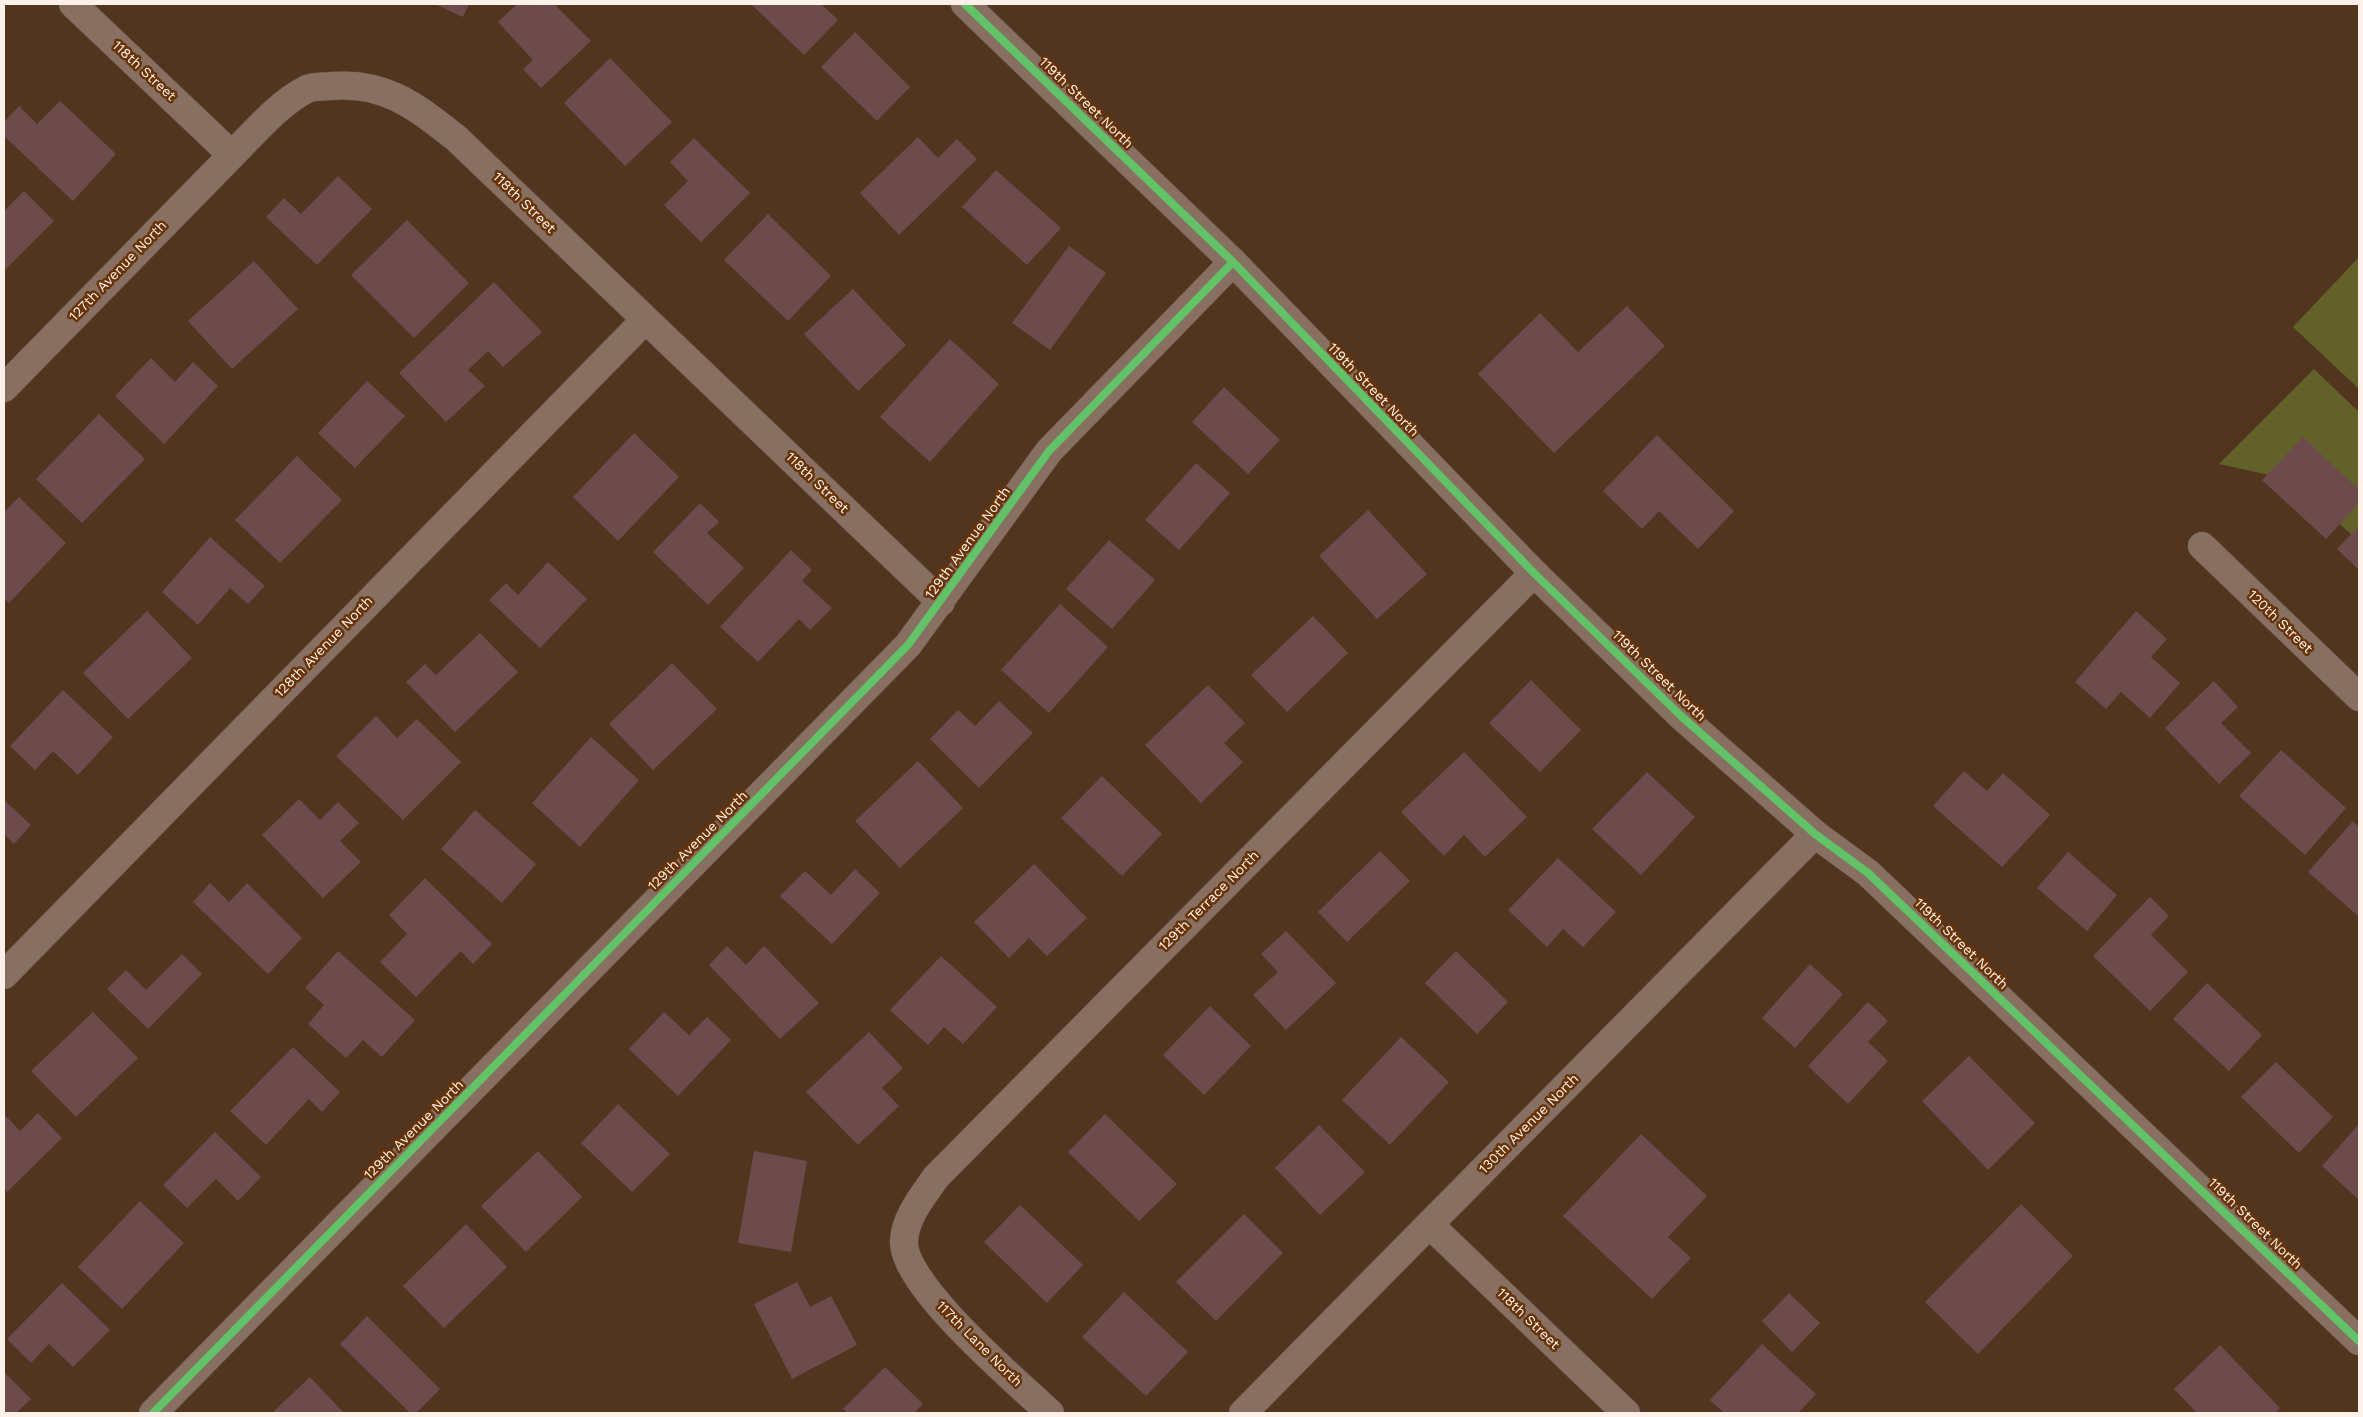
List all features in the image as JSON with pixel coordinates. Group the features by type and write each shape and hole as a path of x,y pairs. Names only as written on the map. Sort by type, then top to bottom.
{"street":[{"name":"118th Street","path":"73,4 232,155 273,114 308,89 351,84 386,92 417,108 456,138 942,602"},
{"name":"119th Street North","path":"965,4 1233,262 1534,573 1681,716 1815,834 1868,873 2359,1341"},
{"name":"127th Avenue North","path":"4,388 232,155"},
{"name":"129th Avenue North","path":"153,1413 908,645 942,602 1049,451 1233,262"},
{"name":"128th Avenue North","path":"4,975 645,320"},
{"name":"120th Street","path":"2202,546 2359,697"},
{"name":"129th Terrace North","path":"904,1242 913,1211 936,1177 1534,573"},
{"name":"130th Avenue North","path":"1244,1413 1815,834"},
{"name":"118th Street","path":"1430,1225 1626,1413"},
{"name":"117th Lane North","path":"904,1242 912,1270 939,1307 1050,1413"}],"shaded area":[{"path":"2359,257 2359,389 2293,327"},
{"path":"2314,369 2359,412 2359,541 2288,479 2219,464"}],"building":[{"path":"435,4 469,4 463,17"},
{"path":"517,4 554,4 591,41 541,88 523,69 533,60 498,22"},
{"path":"751,4 821,4 838,20 804,55"},
{"path":"855,32 910,87 877,121 821,67"},
{"path":"610,58 672,122 625,166 564,103"},
{"path":"60,101 116,154 73,201 4,136 4,122 19,106 37,124"},
{"path":"918,137 938,158 957,139 977,159 899,235 860,193"},
{"path":"694,138 750,193 701,242 664,205 688,181 670,162"},
{"path":"996,170 1061,228 1027,265 962,207"},
{"path":"338,176 372,209 317,265 266,217 284,198 301,214"},
{"path":"24,191 54,221 4,271 4,211"},
{"path":"768,214 831,276 788,321 724,260"},
{"path":"407,220 469,283 414,338 351,275"},
{"path":"1069,246 1106,273 1050,350 1012,323"},
{"path":"254,261 298,309 232,369 188,321"},
{"path":"494,282 542,332 503,367 488,351 468,370 485,386 446,422 399,373"},
{"path":"853,289 906,345 858,391 804,334"},
{"path":"1627,306 1665,346 1554,453 1478,374 1540,313 1578,352"},
{"path":"950,339 999,384 930,462 880,417"},
{"path":"151,358 175,382 193,362 218,386 164,444 115,396"},
{"path":"367,381 405,416 355,468 318,433"},
{"path":"1224,387 1280,440 1248,474 1192,422"},
{"path":"99,414 145,459 82,523 36,479"},
{"path":"634,433 679,477 618,541 573,497"},
{"path":"1657,435 1734,511 1698,549 1659,511 1642,529 1603,491"},
{"path":"2303,437 2359,490 2359,503 2326,539 2262,480"},
{"path":"297,456 342,500 280,563 235,520"},
{"path":"1196,463 1230,493 1179,550 1145,520"},
{"path":"19,497 66,543 9,603 4,598 4,512"},
{"path":"700,503 719,522 707,533 744,568 708,605 653,552"},
{"path":"1368,510 1427,574 1377,619 1319,556"},
{"path":"2359,526 2359,570 2337,549"},
{"path":"210,537 265,586 248,604 230,588 198,625 162,592"},
{"path":"1109,540 1155,580 1112,629 1066,589"},
{"path":"791,550 812,570 802,581 832,608 810,630 799,619 758,662 720,627"},
{"path":"548,562 587,599 540,648 489,600 506,583 518,595"},
{"path":"1060,604 1108,647 1049,713 1001,670"},
{"path":"147,611 192,658 128,719 83,673"},
{"path":"2136,611 2167,639 2151,657 2180,683 2150,718 2121,692 2106,709 2075,682"},
{"path":"1313,616 1348,653 1287,712 1251,675"},
{"path":"480,633 518,672 455,732 406,682 425,664 436,675"},
{"path":"672,663 717,709 653,770 609,724"},
{"path":"1531,680 1581,730 1540,772 1489,723"},
{"path":"2214,681 2238,707 2221,723 2251,753 2219,784 2165,728"},
{"path":"1208,685 1245,723 1224,743 1243,762 1201,803 1145,745"},
{"path":"63,690 113,737 78,775 53,751 35,770 10,746"},
{"path":"999,701 1033,733 979,788 930,739 958,710 975,726"},
{"path":"376,716 397,738 417,719 461,762 403,820 336,756"},
{"path":"591,737 639,780 580,847 532,803"},
{"path":"2281,750 2346,808 2305,855 2239,796"},
{"path":"1464,752 1527,817 1485,857 1464,835 1444,856 1401,812"},
{"path":"918,761 963,808 900,868 855,821"},
{"path":"1964,771 1987,791 2003,773 2050,815 2002,867 1933,806"},
{"path":"1647,772 1695,817 1641,875 1592,829"},
{"path":"1102,776 1162,834 1122,876 1061,818"},
{"path":"299,799 320,820 338,802 359,823 340,841 361,862 323,898 262,835"},
{"path":"4,800 31,825 14,844 4,834"},
{"path":"475,810 536,864 502,903 441,849"},
{"path":"2353,821 2359,827 2359,917 2308,872"},
{"path":"1380,851 1410,881 1347,942 1318,912"},
{"path":"2068,852 2117,895 2087,931 2037,888"},
{"path":"1558,858 1616,912 1583,947 1563,929 1547,947 1508,910"},
{"path":"1034,864 1087,918 1047,956 1029,938 1009,958 974,922"},
{"path":"855,869 880,893 832,944 780,896 805,871 831,895"},
{"path":"425,878 492,944 473,964 461,951 416,997 380,962 407,934 389,915"},
{"path":"210,883 229,902 247,883 302,938 268,974 193,902"},
{"path":"2150,897 2169,916 2151,935 2188,972 2150,1011 2093,956"},
{"path":"1286,931 1336,983 1286,1030 1253,995 1278,972 1261,954"},
{"path":"727,946 746,965 764,946 819,1003 780,1039 709,965"},
{"path":"338,951 415,1020 382,1057 363,1040 346,1058 308,1024 324,1005 305,988"},
{"path":"1456,951 1508,1002 1477,1034 1425,983"},
{"path":"182,954 202,974 148,1029 107,989 126,970 146,990"},
{"path":"941,956 997,1007 963,1044 944,1027 928,1045 890,1010"},
{"path":"1810,964 1843,994 1795,1048 1762,1018"},
{"path":"2207,983 2262,1035 2229,1071 2173,1019"},
{"path":"1868,1002 1888,1021 1868,1042 1888,1061 1848,1104 1808,1066"},
{"path":"1210,1006 1251,1046 1204,1095 1163,1055"},
{"path":"93,1012 138,1058 76,1117 31,1071"},
{"path":"664,1012 689,1035 707,1017 731,1040 678,1096 629,1049"},
{"path":"869,1032 903,1068 882,1088 899,1106 858,1145 806,1092"},
{"path":"1401,1037 1449,1082 1390,1145 1342,1100"},
{"path":"293,1047 340,1092 322,1112 309,1099 266,1145 230,1111"},
{"path":"1969,1056 2035,1123 1988,1170 1922,1101"},
{"path":"2276,1062 2333,1117 2299,1153 2241,1097"},
{"path":"618,1104 670,1154 632,1192 581,1143"},
{"path":"38,1113 62,1138 7,1192 4,1188 4,1114 20,1131"},
{"path":"1105,1114 1177,1184 1139,1221 1068,1152"},
{"path":"2359,1124 2359,1200 2322,1166"},
{"path":"1319,1125 1365,1172 1320,1215 1275,1168"},
{"path":"215,1132 261,1177 238,1201 216,1179 187,1208 163,1185"},
{"path":"1641,1134 1707,1196 1668,1237 1691,1258 1652,1299 1563,1216"},
{"path":"538,1151 582,1197 526,1252 481,1206"},
{"path":"754,1151 807,1161 791,1252 738,1243"},
{"path":"140,1201 184,1243 122,1309 78,1267"},
{"path":"2021,1204 2073,1256 1978,1354 1925,1302"},
{"path":"1020,1205 1083,1265 1047,1303 984,1242"},
{"path":"1244,1214 1283,1253 1216,1321 1176,1282"},
{"path":"466,1224 507,1267 444,1328 403,1286"},
{"path":"797,1282 810,1307 831,1296 857,1345 792,1379 754,1304"},
{"path":"62,1283 110,1330 73,1367 49,1344 31,1363 7,1339"},
{"path":"1124,1292 1188,1352 1146,1396 1082,1337"},
{"path":"1789,1293 1820,1323 1792,1352 1762,1321"},
{"path":"367,1316 440,1389 416,1413 410,1413 340,1344"},
{"path":"1762,1344 1816,1394 1798,1413 1724,1413 1710,1400"},
{"path":"2220,1345 2280,1408 2275,1413 2197,1413 2174,1389"},
{"path":"885,1367 923,1404 914,1413 848,1413 843,1409"},
{"path":"4,1372 31,1399 16,1413 4,1413"},
{"path":"310,1377 344,1413 272,1413"}],"cycle path":[{"path":"965,4 1233,262 1534,573 1681,716 1815,834 1868,873 2359,1341"},
{"path":"153,1413 908,645 1049,451 1233,262"}]}
